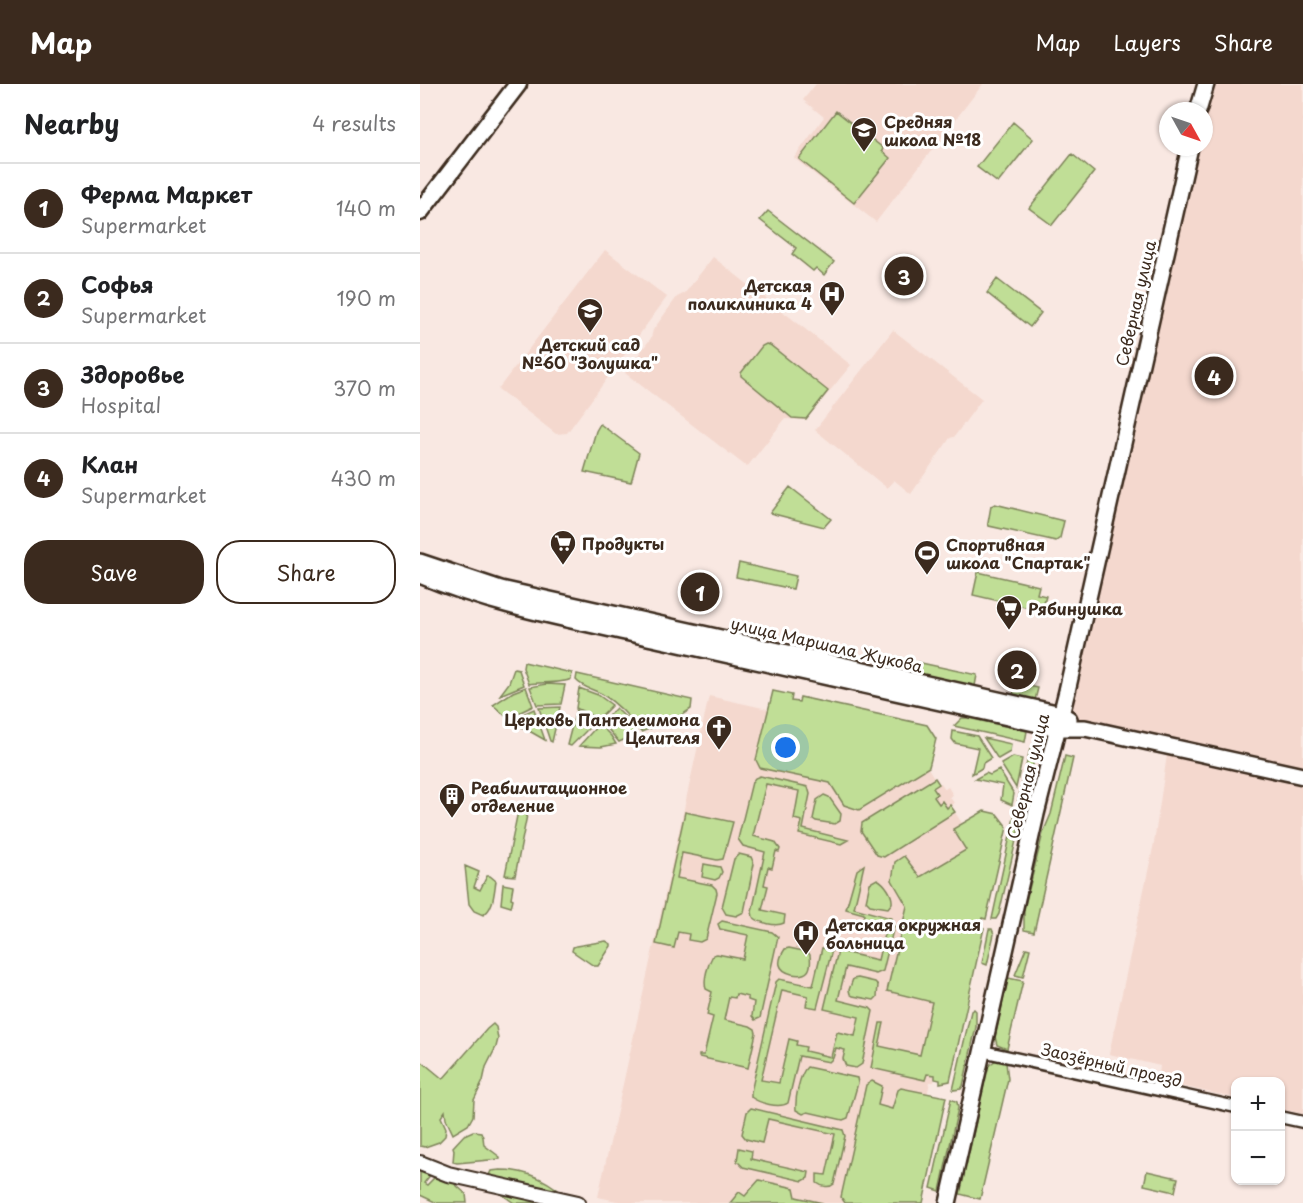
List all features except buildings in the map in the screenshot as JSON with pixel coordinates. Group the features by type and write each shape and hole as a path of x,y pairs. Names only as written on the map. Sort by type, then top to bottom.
{"main road":[{"path":"420,212 518,84"},
{"path":"1201,102 1206,84"},
{"name":"Северная улица","path":"948,1203 1188,156"},
{"name":"улица Маршала Жукова","path":"420,562 501,589 1085,729 1303,776"},
{"name":"улица Маршала Жукова","path":"420,575 448,586 523,608 983,704"}],"street":[{"name":"Заозёрный проезд","path":"982,1051 1231,1106"},
{"path":"1285,1118 1303,1122"},
{"path":"420,1163 448,1174 578,1203"}],"shaded area":[{"name":"Средняя школа №18","path":"816,84 983,84 876,222 794,158 824,117 803,100"},
{"path":"1214,84 1303,84 1303,768 1123,728 1081,721 1075,718 1071,710 1195,156 1213,156 1213,102 1208,102"},
{"name":"Детский сад №60 \"Золушка\"","path":"605,250 667,297 567,433 556,434 498,389"},
{"path":"713,257 851,365 806,420 785,419 747,467 625,373 677,297 685,293"},
{"path":"893,330 982,399 954,437 950,438 911,494 894,480 887,488 815,430"},
{"name":"Детская окружная больница","path":"709,696 935,746 928,768 938,784 941,783 945,789 948,787 953,795 950,797 954,803 951,806 967,831 986,836 932,1075 935,1076 934,1082 930,1082 903,1203 626,1203 598,1197"},
{"path":"1167,755 1303,785 1303,1114 1285,1110 1285,1077 1231,1077 1231,1097 1158,1081 1160,1066 1109,1054 1154,843"}],"green space":[{"path":"836,111 883,148 882,151 890,158 854,203 799,159"},
{"path":"1013,122 1033,139 998,183 977,167"},
{"path":"1072,154 1094,172 1052,225 1029,208"},
{"path":"768,211 834,262 824,275 816,268 813,271 792,254 796,248 760,220"},
{"path":"997,279 1041,313 1030,327 987,293"},
{"path":"766,344 828,391 806,419 792,418 741,376 762,346"},
{"path":"600,424 639,453 631,482 584,472"},
{"path":"790,487 831,519 824,527 770,513"},
{"path":"995,504 1064,521 1060,538 1056,541 989,526 991,506"},
{"path":"739,563 796,576 793,589 736,577"},
{"path":"978,572 1039,586 1037,594 1046,596 1042,611 973,595"},
{"path":"889,656 977,675 975,686 956,686 889,669 887,663"},
{"path":"524,662 572,673 571,679 562,682 529,684 523,668"},
{"path":"514,669 519,670 524,685 500,695 509,683"},
{"path":"577,674 692,700 691,709 677,718 641,732 613,702 579,683 576,680"},
{"path":"1016,683 1038,688 1035,700 1013,695"},
{"path":"547,684 565,685 561,704 537,705 530,687"},
{"path":"526,687 533,706 508,718 493,705 513,692"},
{"path":"579,688 598,695 612,705 598,719 576,708"},
{"path":"773,691 792,695 791,701 799,702 800,697 927,725 936,739 929,767 859,810 844,805 830,783 760,768 756,760"},
{"path":"560,707 552,742 539,708"},
{"path":"616,708 637,734 619,742 602,722"},
{"path":"534,709 545,740 510,720"},
{"path":"576,710 596,721 571,746 567,745"},
{"path":"962,718 1027,731 1025,742 954,726"},
{"path":"599,724 616,744 601,747 579,746"},
{"path":"953,731 977,736 991,758 983,763 982,768 972,774 978,748 955,743 952,739"},
{"path":"984,738 1011,744 1010,752 998,759"},
{"path":"1030,749 1036,751 1024,805 1021,807 1017,806"},
{"path":"1065,756 1073,758 1034,932 1024,930 1024,909"},
{"path":"1013,757 1022,759 1016,788 1001,764"},
{"path":"999,770 1014,794 1012,805 1001,800 1003,785 975,779"},
{"path":"760,776 808,787 810,794 803,829 848,840 841,844 799,834 802,821 794,819 799,791 766,784 753,836 775,842 780,849 779,852 776,851 772,868 768,867 764,885 768,886 762,910 785,915 784,923 777,925 760,921 753,917 752,912 765,852 743,846 738,839 752,782"},
{"path":"935,778 939,784 933,788 937,794 934,797 939,804 942,801 947,808 950,805 955,812 884,857 877,855 861,831 862,823"},
{"path":"824,795 829,797 841,814 840,821 835,824 813,819 817,800"},
{"path":"522,803 529,805 515,876 505,875 519,806"},
{"path":"984,811 997,814 1007,827 986,919 982,918 980,926 984,928 950,1081 940,1083 940,1080 935,1079 935,1075 927,1074 925,1080 871,1068 880,1023 884,1023 879,1046 920,1055 932,1002 887,991 907,906 892,880 895,862 904,856 920,877 966,850 953,829"},
{"path":"685,812 733,822 723,859 717,860 682,853 677,878 712,885 717,893 706,939 700,942 688,940 689,934 678,932 674,948 656,944"},
{"path":"1015,813 1021,819 999,914 996,919 992,919"},
{"path":"739,854 751,857 754,864 744,912 736,916 726,914 722,907 734,859"},
{"path":"704,864 720,867 722,872 719,878 715,880 702,877"},
{"path":"864,865 854,908 891,918 894,926 883,971 876,974 846,967 838,1000 870,1008 873,1011 862,1064 856,1068 846,1066 843,1059 845,1050 836,1048 829,1062 799,1056 788,1103 774,1105 759,1101 751,1097 751,1092 776,982 779,979 813,986 822,948 832,950 817,1008 806,1006 808,996 782,990 761,1080 779,1083 789,1039 797,1041 796,1045 806,1047 805,1051 831,1057 837,1032 855,1036 859,1017 824,1009 838,951 878,960 886,926 863,920 864,914 846,909 857,870"},
{"path":"465,866 479,872 474,887 480,890 487,876 496,881 491,905 483,915 474,911 469,904"},
{"path":"877,879 886,886 890,893 892,903 888,908 870,905 866,901 870,883"},
{"path":"503,884 513,886 511,907 501,904"},
{"path":"722,921 772,932 778,937 760,1018 755,1020 752,1016 754,1002 748,1000 748,997 736,994 735,998 729,997 724,1020 755,1029 748,1068 699,1057 699,1055 704,1055 713,1017 707,1015 712,992 706,989 705,985 709,963 713,955 717,954 743,959 748,935 720,929 718,924"},
{"path":"989,929 992,929 994,934 987,965 982,963"},
{"path":"606,941 611,946 598,966 594,966 572,951 576,946"},
{"path":"1026,948 1030,949 1023,977 1015,975"},
{"path":"785,949 808,952 810,965 808,971 797,975 783,970 780,965 781,957"},
{"path":"1008,978 1023,981 1007,1049 997,1045 995,1037"},
{"path":"853,979 875,982 878,985 877,997 874,1000 850,994"},
{"path":"974,1009 976,1027 963,1086 961,1089 953,1090 971,1011"},
{"path":"493,1024 496,1027 498,1039 474,1100 473,1116 468,1125 453,1134 445,1111 441,1117 446,1128 445,1136 439,1142 425,1147 420,1146 420,1060 443,1079"},
{"path":"996,1060 1006,1063 1008,1079 980,1199 960,1194 988,1066"},
{"path":"807,1067 857,1078 858,1083 848,1118 843,1120 808,1112 803,1114 796,1110 798,1087"},
{"path":"872,1081 882,1086 878,1105 892,1109 898,1090 901,1088 946,1097 923,1203 845,1203 841,1197 866,1085"},
{"path":"951,1099 957,1102 958,1108 940,1191 931,1188"},
{"path":"751,1108 843,1130 845,1136 834,1184 824,1186 817,1183 817,1174 826,1175 835,1134 768,1119 762,1143 746,1139 742,1134 747,1112"},
{"path":"473,1131 481,1132 484,1145 500,1159 453,1162 453,1147 464,1135"},
{"path":"739,1148 752,1151 751,1159 809,1172 808,1178 803,1181 743,1167 737,1161"},
{"path":"420,1161 431,1174 424,1183 427,1185 434,1178 448,1178 466,1194 467,1203 437,1203 420,1195"},
{"path":"491,1171 520,1172 548,1183 572,1203 514,1203 503,1195 502,1187 487,1179"},
{"path":"1147,1171 1178,1178 1175,1192 1144,1185"},
{"path":"759,1180 794,1188 796,1197 823,1203 730,1203 739,1192 745,1196"}],"place":[{"name":"Средняя школа №18","path":"864,153"},
{"name":"Здоровье","path":"904,276"},
{"name":"Детская поликлиника 4","path":"832,317"},
{"name":"Детский сад №60 \"Золушка\"","path":"590,334"},
{"name":"Клан","path":"1214,376"},
{"name":"Продукты","path":"563,566"},
{"name":"Спортивная школа \"Спартак\"","path":"927,576"},
{"name":"Ферма Маркет","path":"700,592"},
{"name":"Рябинушка","path":"1009,631"},
{"name":"Софья","path":"1017,670"},
{"name":"Церковь Пантелеимона Целителя","path":"719,751"},
{"name":"Реабилитационное отделение","path":"452,819"},
{"name":"Детская окружная больница","path":"806,956"}]}
